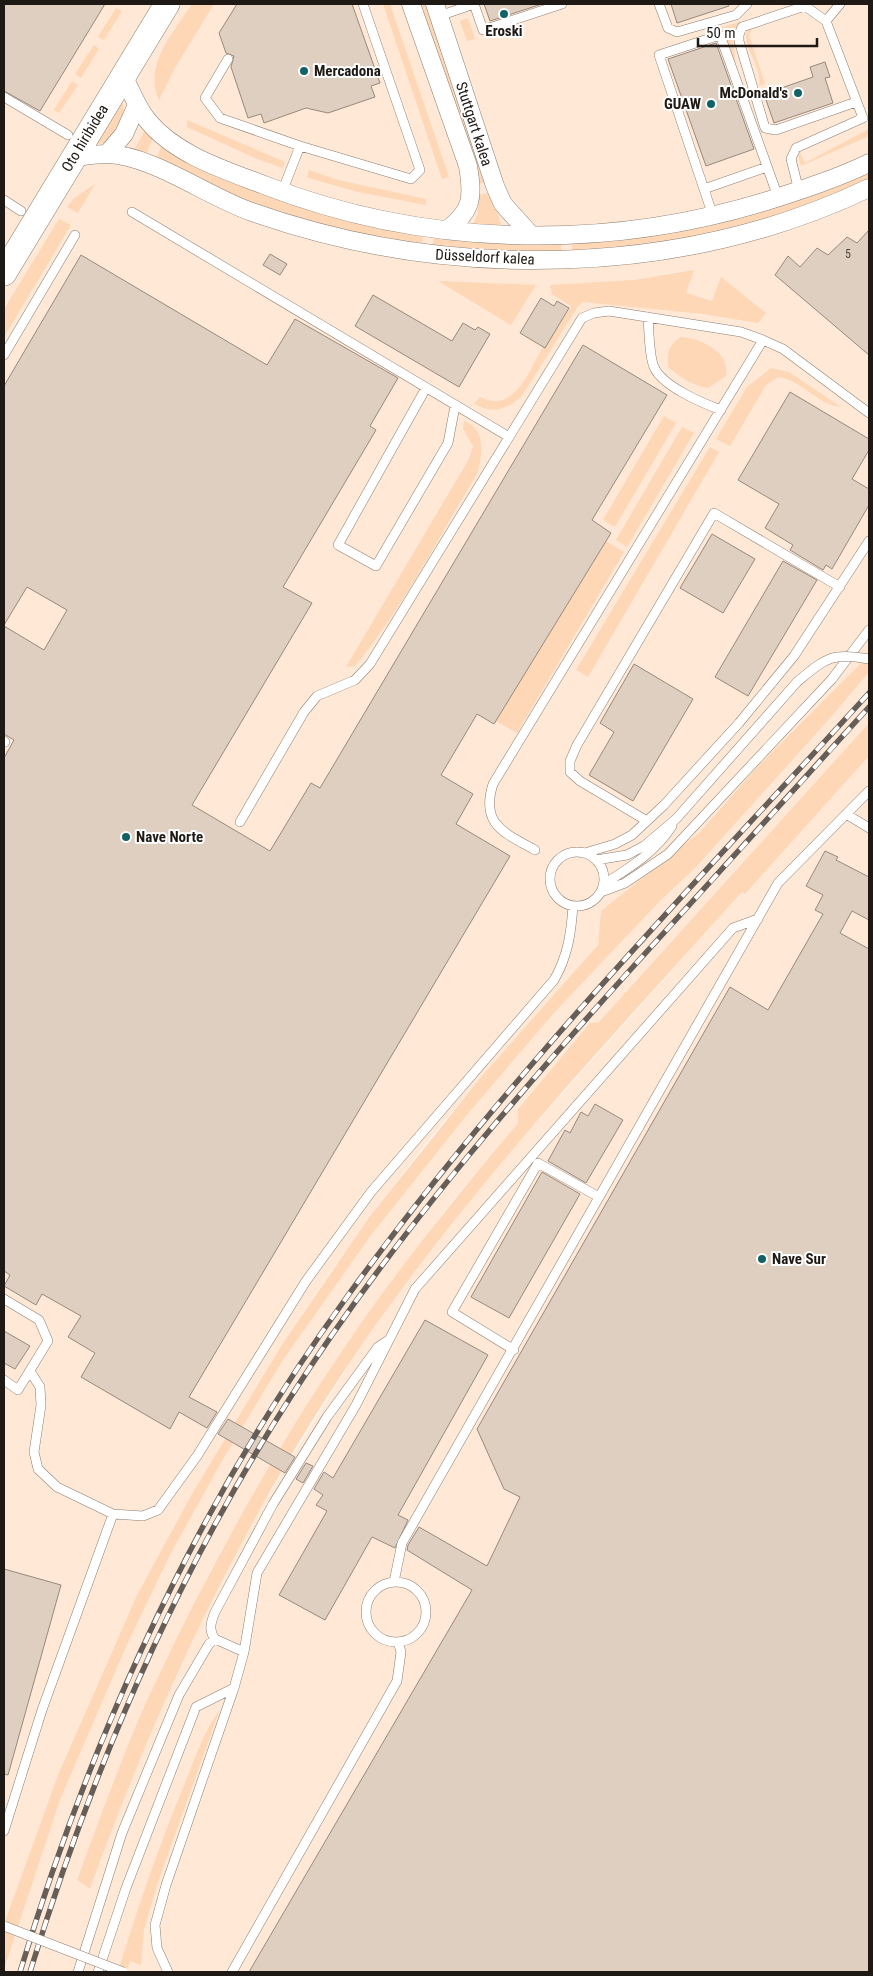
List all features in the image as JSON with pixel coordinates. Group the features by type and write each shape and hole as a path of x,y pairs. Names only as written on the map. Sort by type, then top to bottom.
{"street":[{"name":"Oto hiribidea","path":"4,273 147,4"},
{"name":"Oto hiribidea","path":"4,241 13,206 71,146 123,75 166,4"},
{"name":"Stuttgart kalea","path":"411,4 468,166 472,190 471,201 465,212 447,230"},
{"name":"Stuttgart kalea","path":"437,10 494,186 503,204 530,234"},
{"name":"Düsseldorf kalea","path":"123,75 137,105 161,135 184,150 231,172 282,192 380,219 447,230 481,234 566,236 630,231 713,216 800,191 869,163"},
{"path":"108,154 124,134 137,105"},
{"name":"Düsseldorf kalea","path":"71,146 148,165 251,212 339,237 426,254 477,258 567,260 634,255 688,246 792,219 869,188"}],"lane":[{"path":"228,59 205,98 220,118 300,146 411,179 420,170 363,4"},
{"path":"437,10 474,4 483,30 562,4"},
{"path":"659,4 668,28 677,32 736,15 747,4"},
{"path":"826,21 840,4"},
{"path":"800,191 791,159 796,148 862,118 826,21 805,6 742,27 739,41 765,128 776,130 856,102"},
{"path":"713,216 659,55 720,35 778,197"},
{"path":"4,97 71,146"},
{"path":"282,192 300,146"},
{"path":"704,189 767,167"},
{"path":"132,212 509,437"},
{"path":"4,355 75,235"},
{"path":"240,822 304,712 317,696 355,680 370,664 582,318 594,313 609,311 741,332 783,349 869,413"},
{"path":"648,317 654,367 669,383 685,394 721,410"},
{"path":"535,850 498,829 491,818 490,796 493,784 763,340"},
{"path":"426,388 338,545 376,566 448,443 455,406"},
{"path":"647,821 580,781 570,772 570,761 582,736 714,513 840,587"},
{"path":"869,541 794,656 738,723 647,821 632,835 615,844 585,853 571,853 562,856 551,871 552,890 557,898 573,906 589,903 603,888 648,854 666,836 676,820 797,682 819,663 843,654 869,659"},
{"path":"603,888 626,883 668,854 826,686 869,630"},
{"path":"846,814 869,783"},
{"path":"394,1582 402,1543 514,1350 778,883 869,791"},
{"path":"846,814 869,828"},
{"path":"596,860 627,855 644,846 676,820"},
{"path":"585,853 596,860 601,867 603,888"},
{"path":"30,1371 40,1387 41,1405 34,1452 38,1469 57,1487 113,1514 143,1516 158,1510 196,1456 306,1281 371,1192 554,980 564,963 571,933 573,906"},
{"path":"168,1972 157,1948 155,1925 166,1885 234,1688 244,1652 257,1573 356,1405 415,1289 733,928 758,919"},
{"path":"514,1350 452,1312 538,1162 599,1197"},
{"path":"4,1299 39,1320 48,1341 18,1390 4,1380"},
{"path":"244,1652 215,1639 211,1634 210,1625 215,1612 273,1504 327,1417 378,1347 389,1339"},
{"path":"4,1831 42,1710 113,1514"},
{"path":"394,1582 409,1584 417,1590 426,1606 425,1623 421,1630 414,1636 398,1642 382,1639 374,1634 366,1618 366,1609 372,1593 379,1586 394,1582"},
{"path":"78,1972 122,1833 180,1695 209,1644 215,1639"},
{"path":"232,1972 397,1681 402,1652 398,1642"},
{"path":"98,1972 126,1888 196,1707 234,1688"},
{"path":"4,1926 123,1972"}],"shaded area":[{"path":"4,4 869,4 869,655 758,766 700,832 602,911 598,945 438,1128 370,1216 330,1273 283,1343 193,1492 137,1595 58,1775 4,1924"},
{"path":"192,4 214,4 175,68 159,100 155,87 155,74 158,62 169,37"},
{"path":"383,4 390,4 449,177 442,179"},
{"path":"426,4 487,182 478,184 420,6"},
{"path":"116,8 122,11 104,40 98,37"},
{"path":"468,18 475,39 467,41 460,21"},
{"path":"742,21 734,31 733,36 735,65 722,27"},
{"path":"753,27 749,35 765,84 759,86 758,70 746,42 748,30"},
{"path":"94,45 99,49 81,78 75,74"},
{"path":"72,81 78,85 59,113 54,110"},
{"path":"121,96 124,114 119,130 108,141 90,145"},
{"path":"187,120 285,162 283,168 257,159 187,127"},
{"path":"146,128 154,136 146,154 133,152"},
{"path":"869,129 869,136 801,166 798,156 800,152 805,163"},
{"path":"162,144 423,233 422,248 356,235 250,203 156,160"},
{"path":"869,168 869,182 832,199 716,236 572,255 572,241"},
{"path":"309,170 338,180 426,199 426,205 358,192 312,179 307,177"},
{"path":"95,184 78,213 67,207 74,198"},
{"path":"491,192 502,228 473,225 478,213 479,195"},
{"path":"59,219 71,225 4,337 4,309"},
{"path":"434,235 561,241 561,256 432,251"},
{"path":"694,270 686,293 712,301 721,277 766,313 758,323 703,314 583,302 578,306 522,396 510,405 493,410 474,404 480,397 492,401 502,400 519,388 526,378 543,347 545,348 571,306 552,294 550,285 635,280"},
{"path":"438,281 536,285 511,325"},
{"path":"681,337 697,340 713,348 724,360 726,376 708,388 686,380 668,367 669,350 673,343"},
{"path":"771,368 789,372 841,407 825,402 795,383 778,377 766,385 730,446 716,439 747,387"},
{"path":"664,416 676,423 615,527 603,520"},
{"path":"464,421 476,430 480,437 481,451 477,474 389,621 355,666 346,667 469,459 473,446 463,429"},
{"path":"682,427 694,433 627,547 616,540"},
{"path":"710,447 719,452 588,677 576,670"},
{"path":"606,541 624,552 517,733 496,721"},
{"path":"869,655 869,672 832,716 697,866 660,901 553,1014 466,1116 372,1234 283,1360 222,1461 170,1555 125,1649 60,1800 4,1970 4,1924 58,1775 137,1595 193,1492 283,1343 370,1216 482,1076 598,945 601,911 700,832 758,766"},
{"path":"869,672 869,723 599,1022 590,1023 518,1108 518,1123 448,1206 342,1351 253,1495 215,1562 156,1680 114,1780 77,1880 90,1889 135,1765 204,1614 251,1524 355,1355 402,1288 495,1169 742,892 745,894 869,756 869,1972 4,1972 60,1800 125,1649 170,1555 222,1461 283,1360 372,1234 466,1116 553,1014 660,901 697,866 832,716"},
{"path":"869,723 869,756 745,894 742,892 568,1085 443,1234 354,1356 308,1427 224,1576 152,1730 90,1889 77,1880 125,1753 157,1679 199,1594 267,1470 342,1351 427,1234 518,1123 518,1109 590,1023 599,1022"},
{"path":"220,1709 157,1885 144,1930 141,1965 130,1961 126,1972 118,1972 140,1902 165,1833 199,1747"}],"building":[{"path":"4,4 105,4 40,111 4,91"},
{"name":"Mercadona","path":"237,4 352,4 380,83 371,86 375,97 328,113 306,108 264,123 261,114 248,118 231,67 234,56 226,53 219,33"},
{"name":"Eroski","path":"484,4 542,4 490,21"},
{"path":"671,4 728,4 729,6 677,23"},
{"name":"GUAW","path":"716,43 754,149 706,166 668,59"},
{"name":"McDonald's","path":"825,62 830,77 825,78 833,103 774,123 764,94 813,77 810,67"},
{"path":"869,230 869,355 775,275 788,256 800,267 817,248 828,255 847,237 857,243"},
{"path":"270,254 287,264 280,275 263,265"},
{"name":"Nave Norte","path":"81,255 267,365 295,319 398,378 370,426 376,430 283,587 312,603 192,805 270,851 311,783 320,788 583,345 667,395 592,520 611,533 494,724 477,714 441,775 473,794 456,824 510,856 189,1397 217,1412 207,1428 179,1412 170,1429 81,1377 95,1353 68,1337 81,1316 42,1294 36,1305 4,1286 10,1275 4,1271 4,758 14,740 4,734 4,626 44,650 67,610 27,587 4,625 4,386"},
{"path":"373,295 452,341 463,323 475,330 478,327 490,334 459,387 355,326"},
{"path":"541,298 554,306 557,301 569,308 545,348 520,333"},
{"path":"790,392 869,439 869,450 852,479 869,489 869,505 832,569 826,565 823,570 790,550 793,545 765,528 779,504 738,480"},
{"path":"712,534 755,559 723,613 680,588"},
{"path":"783,561 817,580 748,696 715,677"},
{"path":"634,664 693,699 633,801 589,775 614,732 600,723"},
{"name":"Nave Sur","path":"825,851 838,857 836,860 869,877 869,920 852,911 840,933 869,949 869,1972 249,1972 472,1590 407,1550 408,1545 419,1527 487,1566 520,1497 504,1489 477,1429 730,987 768,1010 823,914 815,910 823,895 806,886"},
{"path":"595,1104 623,1120 586,1183 548,1161 565,1130 570,1133 581,1112 588,1116"},
{"path":"542,1172 580,1194 509,1318 471,1297"},
{"path":"425,1320 488,1355 398,1515 408,1520 395,1548 372,1537 325,1620 279,1595 327,1511 316,1505 323,1495 314,1489 324,1472 333,1478"},
{"path":"4,1331 30,1346 15,1369 4,1363"},
{"path":"228,1419 295,1457 285,1473 218,1434"},
{"path":"306,1463 313,1466 303,1483 296,1479"},
{"path":"4,1569 61,1585 8,1775 4,1774"}],"railway":[{"path":"20,1972 80,1795 154,1623 196,1539 242,1458 291,1378 344,1301 404,1220 531,1065 665,914 869,693"},
{"path":"30,1972 81,1822 140,1676 210,1534 248,1465 290,1398 372,1279 461,1165 603,1000 869,707"}],"place":[{"name":"Eroski","path":"504,14"},
{"name":"Mercadona","path":"304,71"},
{"name":"McDonald's","path":"798,93"},
{"name":"GUAW","path":"711,104"},
{"name":"Nave Norte","path":"126,837"},
{"name":"Nave Sur","path":"762,1259"}]}
